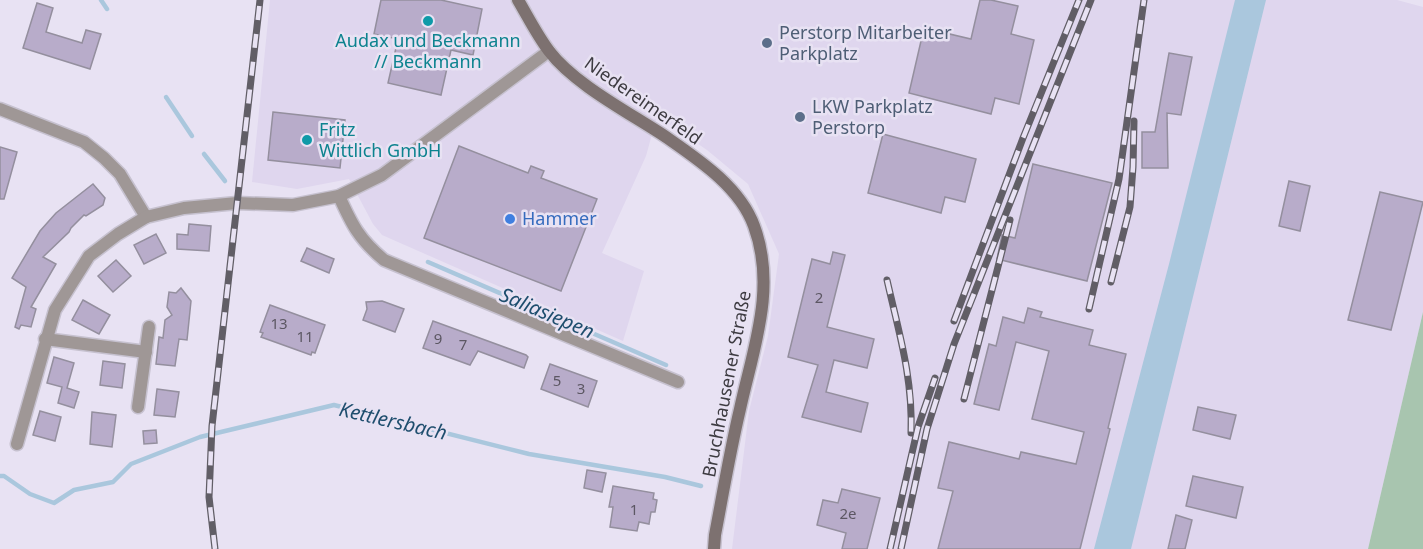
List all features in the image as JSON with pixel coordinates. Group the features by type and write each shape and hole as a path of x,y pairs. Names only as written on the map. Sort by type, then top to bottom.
{"street":[{"name":"Niedereimerfeld","path":"518,0 549,51 571,73 684,150 727,184 742,203 754,225"},
{"path":"17,444 54,310 89,256 118,234 146,217 184,208 237,203 293,205 339,196 382,175 549,51"},
{"path":"0,109 84,142 120,174 146,217"},
{"path":"339,196 353,227 367,245 384,260 678,382"},
{"name":"Bruchhausener Straße","path":"714,549 740,409 762,317 765,288 764,265 754,225"},
{"path":"138,406 149,327"},
{"path":"45,339 146,352"}],"shaded area":[{"path":"270,0 1397,0 1423,7 1423,312 1368,549 732,549 749,411 768,336 779,254 748,184 707,150 657,116 646,156 602,253 644,271 623,341 382,235 373,224 349,179 297,189 252,182"}],"green space":[{"path":"1423,312 1423,549 1368,549"}],"water":[{"path":"1235,0 1266,0 1131,549 1094,549 1169,264"}],"building":[{"name":"Audax und Beckmann // Beckmann","path":"381,0 441,0 482,9 473,55 451,50 441,95 388,83 398,39 374,34"},
{"path":"980,0 1018,6 1011,34 1034,40 1019,104 995,98 991,114 909,93 924,28 971,39"},
{"path":"37,3 53,8 46,32 82,43 86,30 101,34 90,69 23,48"},
{"path":"1169,53 1192,57 1181,115 1167,113 1168,168 1142,168 1142,132 1155,132"},
{"name":"Fritz Wittlich GmbH","path":"273,112 345,120 340,168 268,160"},
{"path":"883,134 976,159 965,202 945,197 941,213 868,193"},
{"name":"Hammer","path":"459,146 528,173 531,166 544,171 541,178 597,199 561,291 424,238"},
{"path":"0,147 17,152 4,199 0,199"},
{"path":"1033,164 1112,183 1087,281 997,259 1002,235 1015,238"},
{"path":"1289,181 1310,186 1300,231 1279,226"},
{"path":"93,184 105,198 103,205 86,216 84,215 43,257 56,264 31,307 36,309 31,327 21,325 19,329 15,327 26,287 12,278 40,231 56,213"},
{"path":"1380,192 1423,202 1391,330 1348,320"},
{"path":"189,224 211,226 209,251 177,249 177,234 188,235"},
{"path":"156,234 166,253 144,264 134,245"},
{"path":"307,248 334,259 329,273 301,261"},
{"path":"833,252 845,255 827,327 874,339 867,368 834,360 826,392 868,403 861,432 802,417 818,365 788,357 812,259 830,264"},
{"path":"116,260 131,276 113,292 98,276"},
{"path":"181,288 191,301 187,340 179,339 175,366 156,364 159,337 163,338 165,320 172,315 167,307 169,292 176,293"},
{"path":"83,300 110,315 99,334 72,320"},
{"path":"382,301 404,309 395,332 363,320 367,309 366,302"},
{"path":"270,305 325,325 315,353 312,352 311,355 261,337 263,333 260,332"},
{"path":"1028,308 1042,312 1040,317 1093,330 1089,345 1126,354 1080,549 938,549 953,491 938,488 949,442 1019,459 1021,452 1076,464 1084,432 1032,419 1049,351 1016,342 999,410 974,404 989,344 996,346 1003,317 1024,323"},
{"path":"433,321 526,355 528,357 524,368 478,351 470,365 423,348"},
{"path":"54,357 74,363 67,388 79,392 74,408 58,403 62,387 47,383"},
{"path":"103,361 125,364 122,388 100,385"},
{"path":"550,364 597,381 588,407 541,389"},
{"path":"157,389 179,392 175,417 154,415"},
{"path":"1198,407 1236,415 1230,439 1193,430"},
{"path":"40,411 61,417 55,441 33,435"},
{"path":"92,412 116,415 112,447 90,444"},
{"path":"156,430 157,443 144,444 143,431"},
{"path":"587,470 606,473 602,492 584,488"},
{"path":"1193,476 1243,487 1236,518 1186,506"},
{"path":"613,486 654,493 653,499 657,500 655,512 651,512 649,524 639,522 637,531 610,527 613,507 609,507"},
{"path":"842,489 880,498 867,549 842,549 846,533 817,525 823,500 838,503"},
{"path":"1176,515 1192,520 1185,549 1168,549"}],"waterway":[{"name":"Saliasiepen","path":"101,0 107,9"},
{"name":"Saliasiepen","path":"166,97 192,136"},
{"name":"Saliasiepen","path":"204,154 225,181"},
{"name":"Saliasiepen","path":"428,262 666,365"},
{"name":"Kettlersbach","path":"0,476 4,476 30,494 54,503 74,490 113,482 131,464 200,437 334,405 529,454 665,477 701,486"}],"railway":[{"path":"215,549 209,497 212,426 260,0"},
{"path":"954,321 1023,138 1079,0"},
{"path":"901,549 927,429 954,344 1091,0"},
{"path":"1089,309 1119,179 1144,0"},
{"path":"1111,282 1130,207 1134,121"},
{"path":"964,399 1010,220"},
{"path":"887,280 910,393 911,433"},
{"path":"890,549 918,427 935,378"}],"place":[{"name":"Audax und Beckmann // Beckmann","path":"428,21"},
{"name":"Perstorp Mitarbeiter Parkplatz","path":"767,43"},
{"name":"LKW Parkplatz Perstorp","path":"800,117"},
{"name":"Fritz Wittlich GmbH","path":"307,140"},
{"name":"Hammer","path":"510,219"}]}
